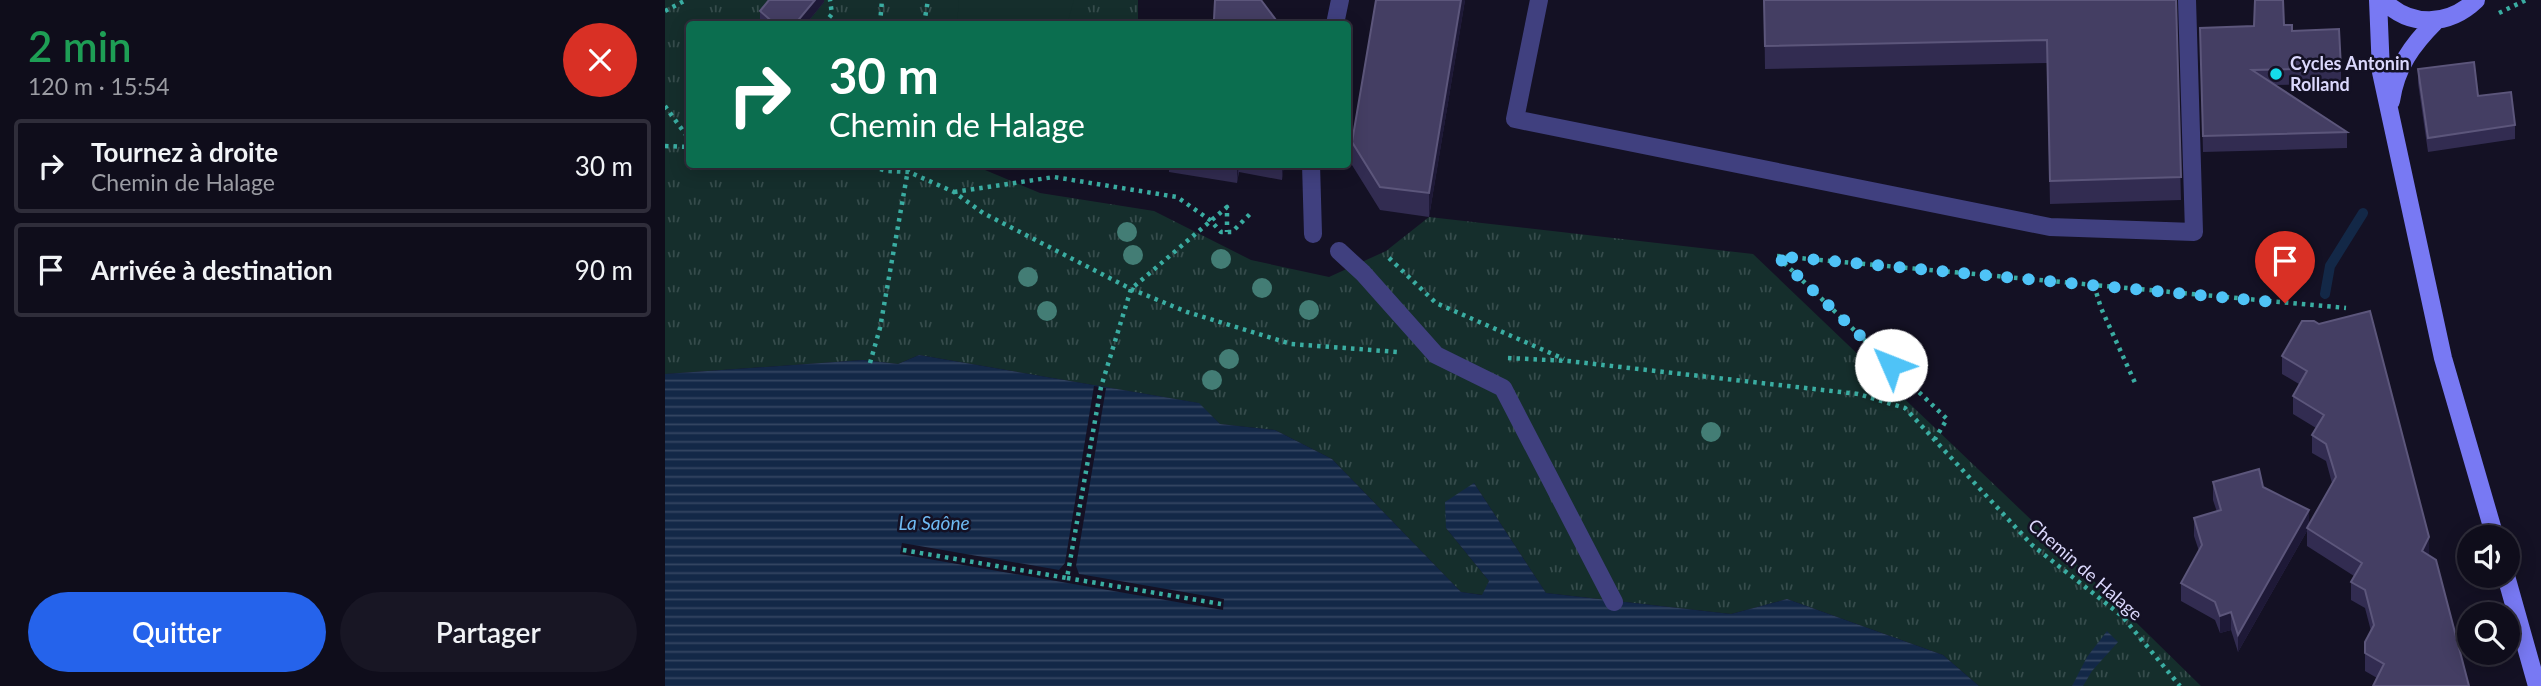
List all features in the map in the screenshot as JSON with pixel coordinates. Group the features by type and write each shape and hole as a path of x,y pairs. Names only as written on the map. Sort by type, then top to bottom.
{"main road":[{"path":"2381,0 2403,16 2436,21 2466,10 2476,0"},
{"path":"2381,0 2381,72 2442,358 2491,525"},
{"path":"2390,110 2394,82 2401,64 2416,41 2436,21"},
{"path":"2509,588 2537,686"}],"street":[{"path":"1336,21 1340,0"},
{"path":"1539,0 1515,119 2050,227 2194,232 2187,0"},
{"path":"1311,168 1313,234"},
{"path":"1339,251 1363,273 1436,355 1503,388 1614,602"}],"path":[{"path":"665,11 686,0"},
{"path":"826,21 832,14 830,0"},
{"path":"880,21 882,0"},
{"path":"925,21 928,0"},
{"path":"665,106 686,135"},
{"path":"665,146 686,147"},
{"path":"870,363 880,328 908,168"},
{"path":"954,192 1054,177 1177,197 1221,232 1232,232 1252,212"},
{"path":"1067,578 1101,387 1131,289 1227,207 1227,232"},
{"path":"1339,251 1390,258 1436,303 1568,360"},
{"name":"Chemin de Halage","path":"2180,686 2122,616 2032,545 1934,439 1947,419 1777,256 2346,308"},
{"path":"2094,285 2101,308 2136,385"},
{"path":"904,550 1221,604"}],"green space":[{"path":"665,0 1138,0 1138,21 686,21 686,168 980,168 1040,193 1154,211 1251,260 1329,277 1386,251 1429,217 1753,254 2201,686 1979,686 1943,655 1787,599 1731,614 1546,593 1474,483 1446,528 1489,581 1483,595 1461,592 1332,459 1275,430 1220,424 1198,403 919,355 898,364 863,360 665,374"},
{"path":"959,0 1074,0 1068,21 957,21"}],"water":[{"name":"La Saône","path":"919,355 1199,403 1220,424 1275,430 1332,459 1461,592 1482,595 1489,581 1446,528 1445,502 1474,483 1546,593 1731,614 1787,599 1943,655 1979,686 665,686 665,374 863,360 898,364"},
{"path":"2107,631 2118,642 2092,671 2083,686 2072,686 2087,657"}],"pier":[{"path":"1094,386 1106,388 1076,566 1079,574 1224,599 1223,610 900,554 902,543 1059,570 1065,563"}],"building":[{"path":"769,0 815,0 798,21 772,21 760,11"},
{"path":"1215,0 1261,0 1277,21 1216,21"},
{"path":"1376,0 1461,0 1429,193 1380,187 1352,142"},
{"path":"1764,0 2176,0 2181,177 2050,181 2047,40 1765,46"},
{"path":"2255,0 2283,0 2284,25 2292,25 2292,31 2339,29 2341,68 2252,70 2347,132 2203,136 2200,28 2254,26"},
{"path":"2474,62 2478,96 2511,92 2515,125 2428,138 2418,69"},
{"path":"2370,311 2429,537 2422,551 2436,560 2457,640 2457,665 2464,665 2469,686 2373,686 2384,664 2365,653 2365,642 2374,625 2365,590 2351,582 2362,563 2307,528 2336,477 2326,444 2312,435 2324,415 2293,396 2307,371 2282,356 2302,321 2319,324"},
{"path":"2259,469 2263,487 2309,510 2238,635 2231,612 2220,616 2215,602 2181,583 2202,545 2194,518 2221,510 2213,482"}],"waterway":[{"path":"2325,294 2330,266 2363,213"}],"place":[{"name":"Cycles Antonin Rolland","path":"2276,74"}],"route":[{"path":"1891,365 1777,256 2285,303"}]}
